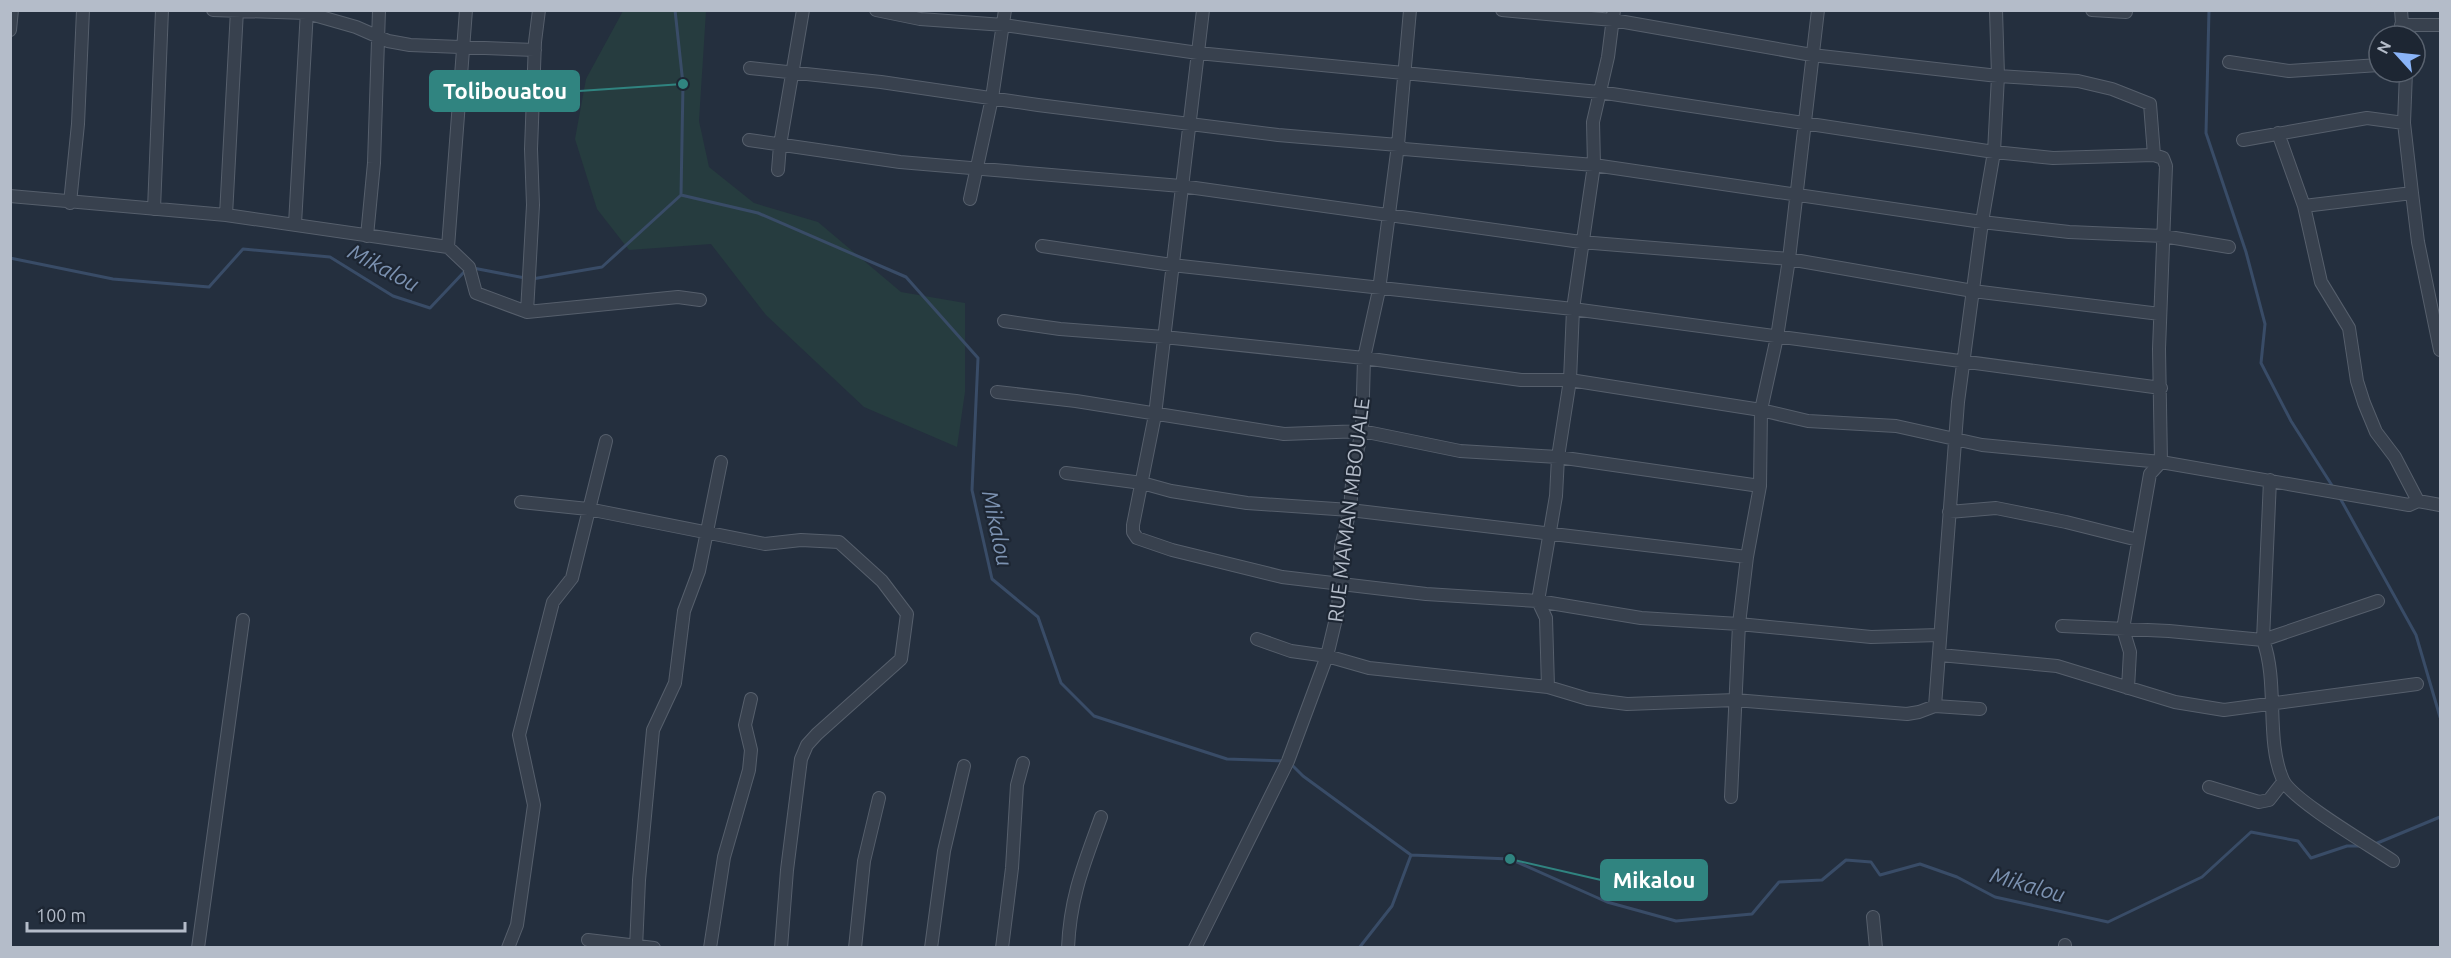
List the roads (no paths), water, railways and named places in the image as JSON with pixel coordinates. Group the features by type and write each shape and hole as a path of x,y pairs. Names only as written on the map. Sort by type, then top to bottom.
{"street":[{"path":"10,30 12,10"},
{"path":"70,203 78,124 83,10"},
{"path":"154,208 162,10"},
{"path":"213,10 307,12 356,27 378,38 410,45 535,50"},
{"path":"367,236 374,163 379,10"},
{"path":"448,247 466,10"},
{"path":"527,312 533,205 531,149 539,10"},
{"path":"778,170 780,145 803,10"},
{"path":"876,10 920,19 1004,25 1198,53 1599,92 1803,125 1994,152 2053,158 2154,155 2163,158 2166,166 2160,314 2161,462 2150,474 2124,629 2130,652 2128,688"},
{"path":"970,199 992,98 1005,10"},
{"path":"1203,10 1155,415 1133,525 1133,532 1137,538 1172,550 1282,577 1340,582 1426,594 1538,601 1641,618 1739,624 1871,637 1940,635"},
{"name":"RUE MAMAN MBOUALE","path":"1195,948 1288,761 1327,656 1338,610 1341,547 1350,510 1353,470 1362,431 1364,358 1379,290 1398,145 1410,10"},
{"path":"1502,10 1614,15 1812,55 1998,76 2078,81 2147,101 2152,107 2154,155"},
{"path":"1731,797 1739,624 1747,557 1760,486 1761,410 1777,337 1789,259 1818,10"},
{"path":"1935,706 1963,361 1994,152 1998,76 1996,10"},
{"path":"2092,10 2126,12"},
{"path":"226,215 237,11"},
{"path":"295,224 307,12"},
{"path":"1548,687 1546,618 1538,601 1570,380 1573,309 1594,165 1593,122 1608,57 1614,15"},
{"path":"2229,63 2289,70 2367,66"},
{"path":"750,68 881,82 1278,135 1398,145 1404,149 1594,165 1982,222 2069,232 2163,236 2229,247"},
{"path":"2406,84 2404,123 2418,242 2440,350"},
{"path":"2243,140 2367,118 2404,123"},
{"path":"2278,133 2304,206 2321,282 2349,328 2357,381 2364,403 2376,432 2395,458 2418,501"},
{"path":"749,140 864,158 1181,186 1387,217 1581,242 1789,259 1973,291 2160,314"},
{"path":"2304,206 2412,193"},
{"path":"10,196 226,215 448,247 469,267 476,293 527,312 678,297 700,300"},
{"path":"1042,246 1172,265 1379,290 1573,309 2161,388"},
{"path":"1004,321 1060,329 1164,337 1364,358 1521,380 1570,380 1761,410 1808,421 1896,426 1955,440 2161,462 2409,505 2418,501 2440,505"},
{"path":"997,392 1284,434 1362,431 1460,451 1558,457 1760,486"},
{"path":"508,948 517,926 534,805 519,735 554,602 572,578 606,441"},
{"path":"636,946 639,880 653,730 675,683 684,611 699,571 721,462"},
{"path":"1066,473 1142,483 1171,492 1247,503 1350,510 1747,557"},
{"path":"2270,480 2263,640 2269,657 2275,741 2283,782 2325,817 2393,861"},
{"path":"521,502 588,509 765,544 801,540 839,542 882,581 907,614 901,659 817,734 807,745 801,759 787,870 781,948"},
{"path":"1949,512 1996,508 2138,540"},
{"path":"2061,626 2263,640 2378,601"},
{"path":"198,948 243,621"},
{"path":"1257,639 1292,651 1327,656 1369,668 1548,687 1588,699 1627,704 1735,700 1907,714 1935,706 1980,709"},
{"path":"1940,656 2057,666 2193,706 2224,710 2417,684"},
{"path":"710,948 724,857 749,770 751,750 745,725 751,699"},
{"path":"1002,948 1012,868 1017,785 1023,763"},
{"path":"931,948 944,851 964,766"},
{"path":"2209,787 2259,802 2269,800 2283,782"},
{"path":"855,948 864,861 879,798"},
{"path":"1068,948 1069,918 1074,892 1101,818"},
{"path":"1873,917 1876,948"},
{"path":"588,940 654,948"}],"waterway":[{"path":"675,10 683,84 681,195"},
{"path":"2209,10 2206,133 2246,252 2265,324 2261,363 2291,421 2333,487"},
{"name":"Mikalou","path":"681,195 758,213 906,277 978,358 972,490 992,579 1038,617 1061,683 1094,716 1227,759 1285,761"},
{"name":"Mikalou","path":"532,279 602,267 681,195"},
{"name":"Mikalou","path":"10,258 113,279 209,287 243,249 330,257 393,296 430,308 465,271"},
{"name":"Mikalou","path":"473,268 525,278"},
{"path":"2340,498 2416,635 2440,717"},
{"name":"Mikalou","path":"1291,764 1303,776 1411,855 1510,859 1607,902 1676,921 1752,914 1779,882 1822,880 1846,860 1871,862 1880,875 1920,864 1957,877 1995,897 2108,922 2202,877 2251,832 2298,841 2311,858 2347,846 2362,846"},
{"name":"Mikalou","path":"2375,844 2440,817"},
{"path":"1359,948 1392,906 1411,855"}],"place":[{"name":"Tolibouatou","path":"683,84"},
{"name":"Mikalou","path":"1510,859"}]}
